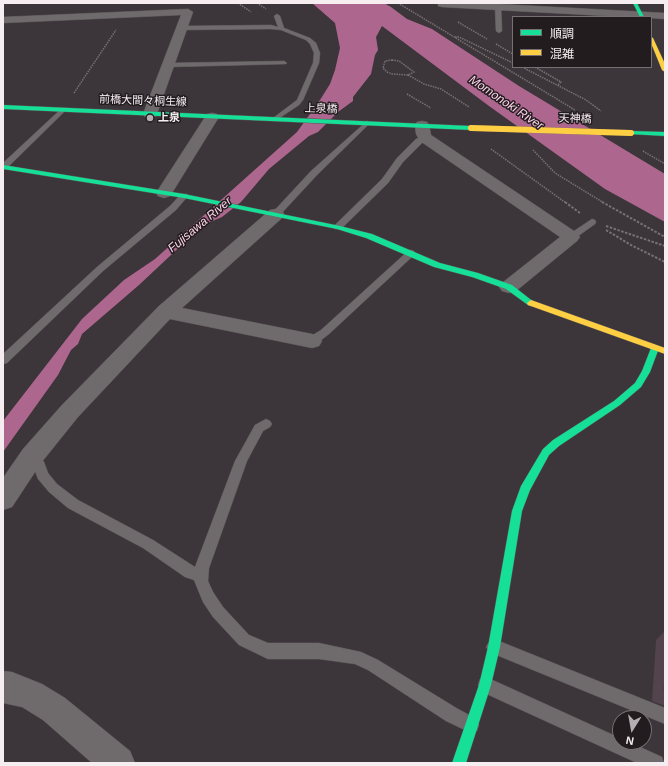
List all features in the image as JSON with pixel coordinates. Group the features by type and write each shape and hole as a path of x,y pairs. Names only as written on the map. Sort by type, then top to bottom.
{"street":[{"path":"635,3 641,16"},
{"path":"442,4 641,16 665,16"},
{"path":"3,20 188,12 150,114"},
{"path":"652,40 665,70"},
{"name":"前橋大間々桐生線","path":"3,108 279,120"},
{"path":"164,193 212,117"},
{"name":"上泉橋","path":"279,120 363,123"},
{"path":"363,123 424,132 459,127"},
{"name":"天神橋","path":"459,127 665,134"},
{"path":"424,132 577,232 509,287"},
{"path":"3,167 184,196 338,227 369,236 412,252 437,265 475,275 509,287 533,304 665,351"},
{"path":"3,499 32,456 100,379 166,311 273,213"},
{"path":"166,311 312,341"},
{"path":"459,763 485,685 494,647 517,511 536,468 546,452 556,443 611,407 638,385 646,372 655,348"},
{"path":"3,687 12,688 31,695 54,709 118,763"}],"lane":[{"path":"498,7 499,31"},
{"path":"277,16 282,29"},
{"path":"182,28 271,27 282,29 308,39 316,49 317,58 308,82 297,104 279,120"},
{"path":"168,65 284,63"},
{"path":"3,167 63,110"},
{"path":"273,213 363,123"},
{"path":"338,227 384,181 424,132"},
{"path":"3,360 100,269 173,208 184,196"},
{"path":"577,232 592,222"},
{"path":"312,341 325,332 412,252"},
{"path":"266,424 259,428 241,461 202,568 201,581 211,602 244,640 251,644 268,651 319,651 356,657 374,665 452,715 472,725"},
{"path":"32,456 40,466 45,480 72,504 148,544 190,572 202,576"},
{"path":"494,647 665,716"},
{"path":"485,685 656,763"}],"path":[{"path":"398,3 576,111"},
{"path":"63,110 126,14"},
{"path":"455,20 487,39"},
{"path":"455,37 459,37 512,63"},
{"path":"494,43 512,53"},
{"path":"408,75 414,71 399,61 386,61 383,68 387,72 408,75 424,84 440,88 470,108"},
{"path":"524,68 558,85 607,114"},
{"path":"537,68 561,82 558,85"},
{"path":"407,94 459,127 592,222 631,245 665,262"},
{"path":"638,148 665,164"},
{"path":"531,150 537,153 555,173 623,215 665,237"},
{"path":"592,222 665,246"}],"water":[{"path":"312,3 384,3 407,19 432,29 519,86 665,174 665,222 605,189 489,106 382,26 376,37 378,50 375,55 371,74 353,97 353,101 338,112 318,132 309,136 269,169 241,202 222,217 203,225 139,285 82,334 78,344 71,350 58,375 3,452 3,421 82,319 124,280 155,259 297,132 320,100 330,84 340,48 335,23"}],"traffic: fast":[{"path":"635,3 642,16"},
{"path":"3,107 471,128"},
{"path":"631,133 665,134"},
{"path":"3,167 184,196 338,227 369,236 437,265 475,275 509,287 531,303"},
{"path":"459,763 485,685 494,647 517,511 525,489 546,452 556,443 617,403 638,385 646,372 655,348"}],"traffic: slow":[{"path":"652,40 665,70"},
{"path":"471,128 631,133"},
{"path":"531,303 665,351"}],"place":[{"name":"上泉","path":"150,118"}],"water label":[{"name":"Momonoki River","path":"506,103"},
{"name":"Fujisawa River","path":"200,225"}]}
